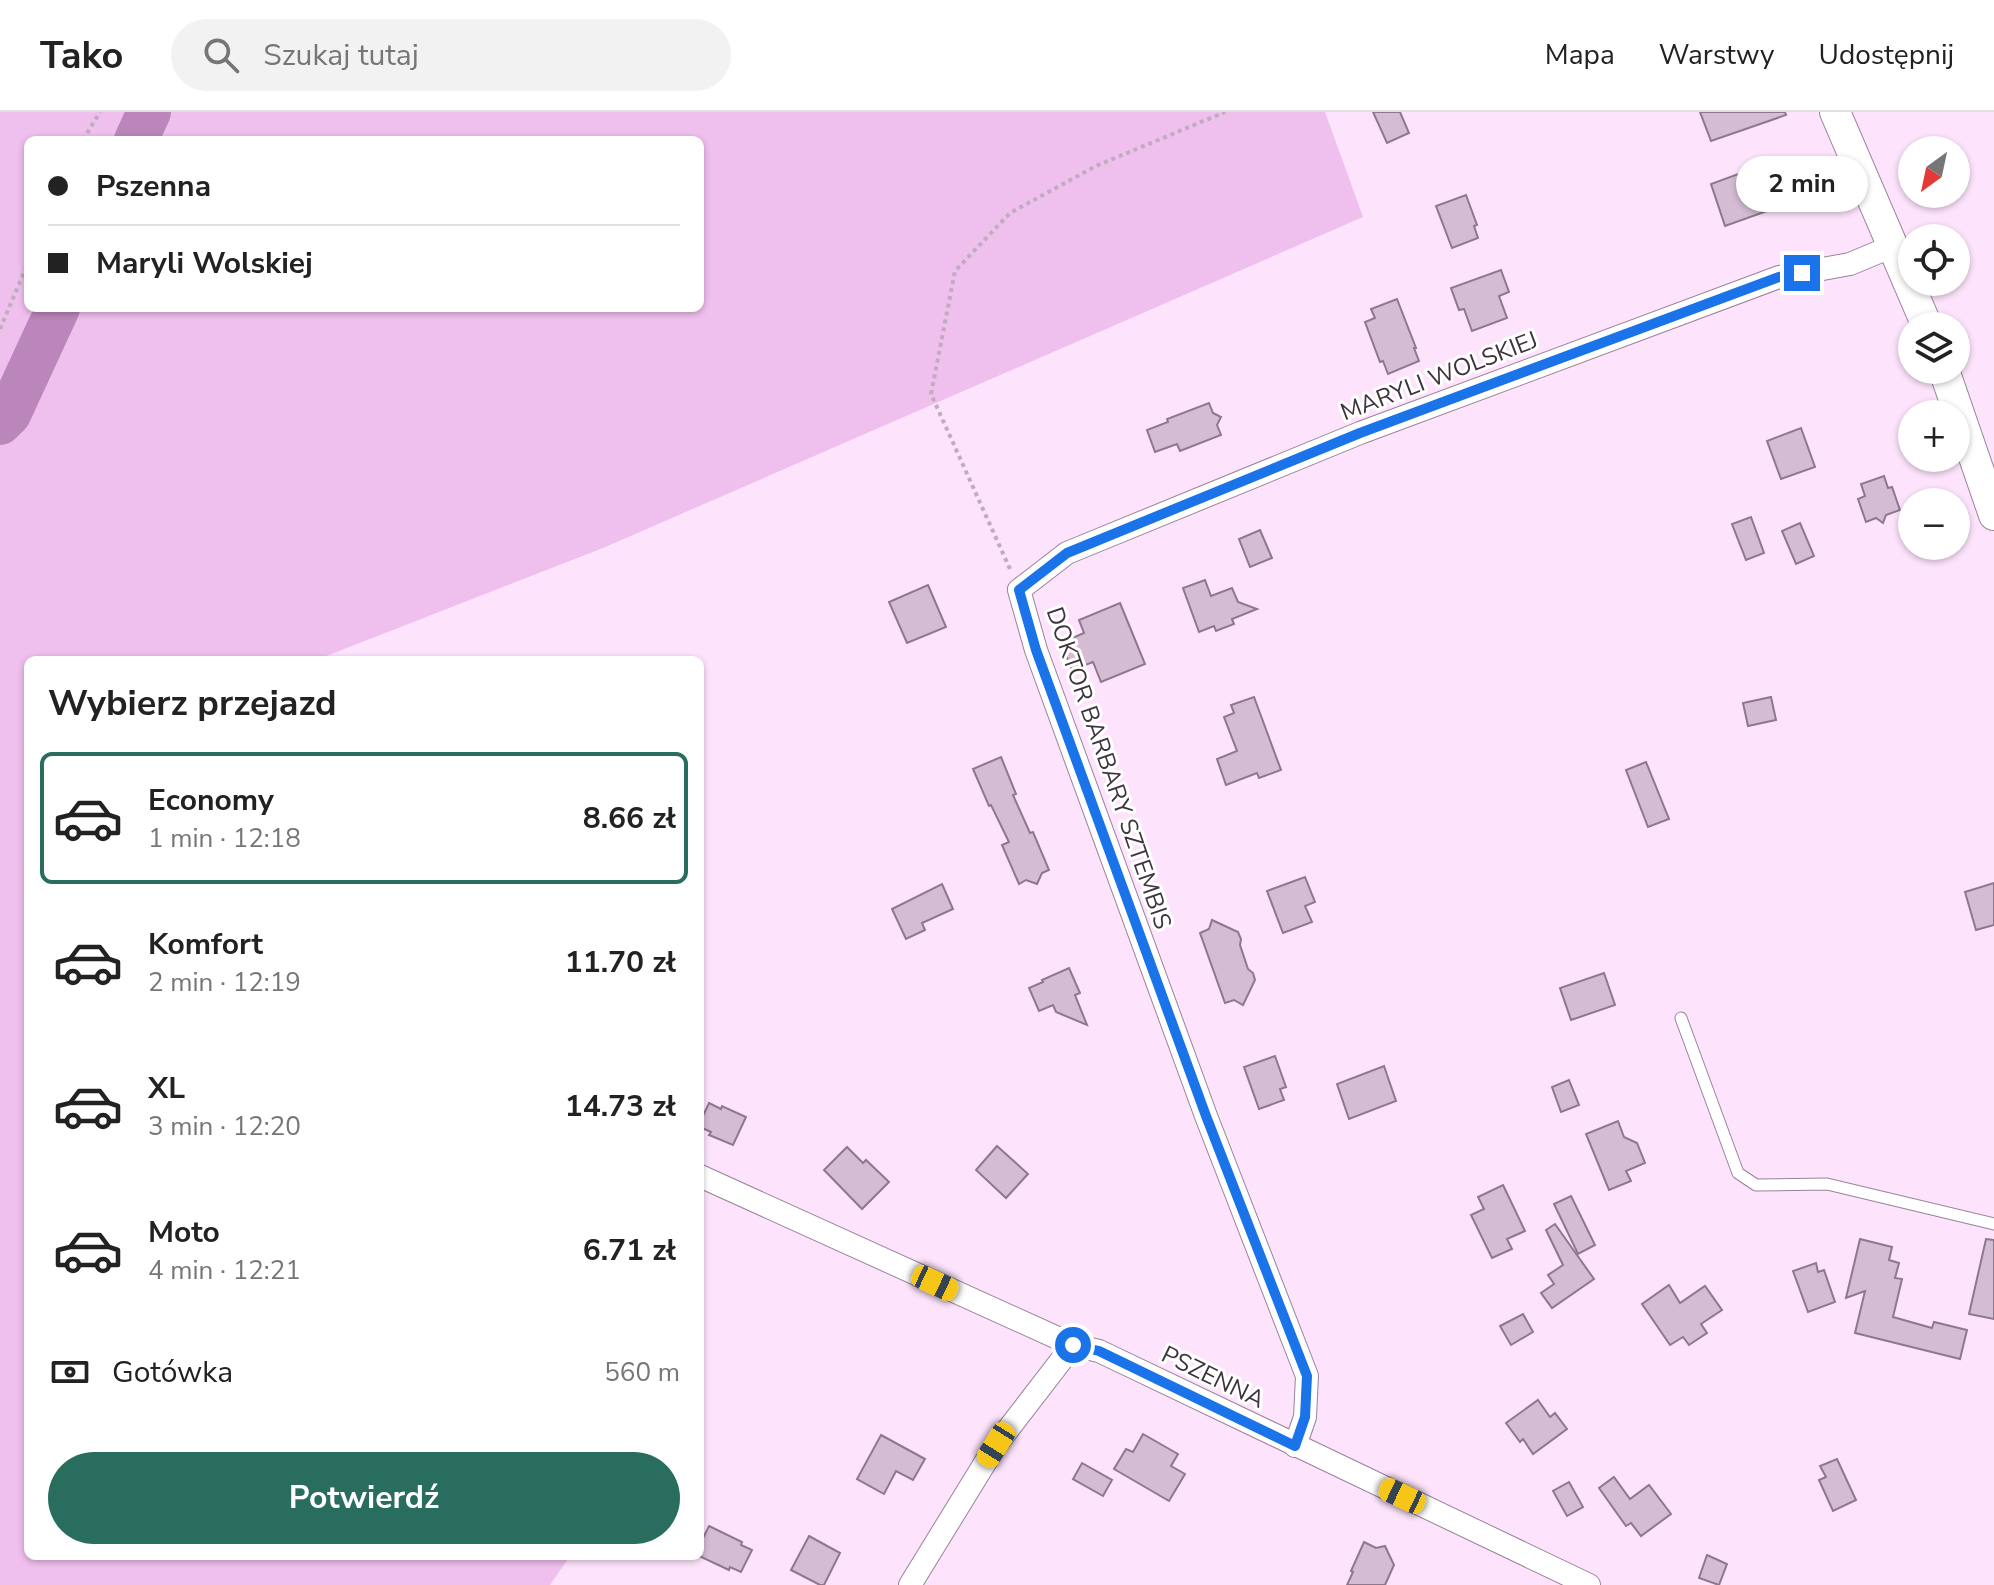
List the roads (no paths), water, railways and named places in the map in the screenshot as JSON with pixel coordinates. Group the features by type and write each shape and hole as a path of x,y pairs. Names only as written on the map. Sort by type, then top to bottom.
{"street":[{"path":"1835,112 1921,312"},
{"name":"MARYLI WOLSKIEJ","path":"1019,590 1067,553 1360,433 1779,277 1850,264 1893,246"},
{"path":"1949,384 1994,515"},
{"name":"DOKTOR BARBARY SZTEMBIS","path":"1019,590 1036,650 1201,1102 1307,1376 1305,1417 1295,1446"},
{"name":"PSZENNA","path":"704,1178 1073,1345 1099,1351 1589,1585"},
{"path":"910,1585 996,1445 1073,1345"}],"lane":[{"path":"1681,1018 1738,1173 1756,1185 1827,1184 1994,1224"}],"waterway":[{"path":"138,136 149,112"},
{"path":"0,423 9,414 56,312"}]}
